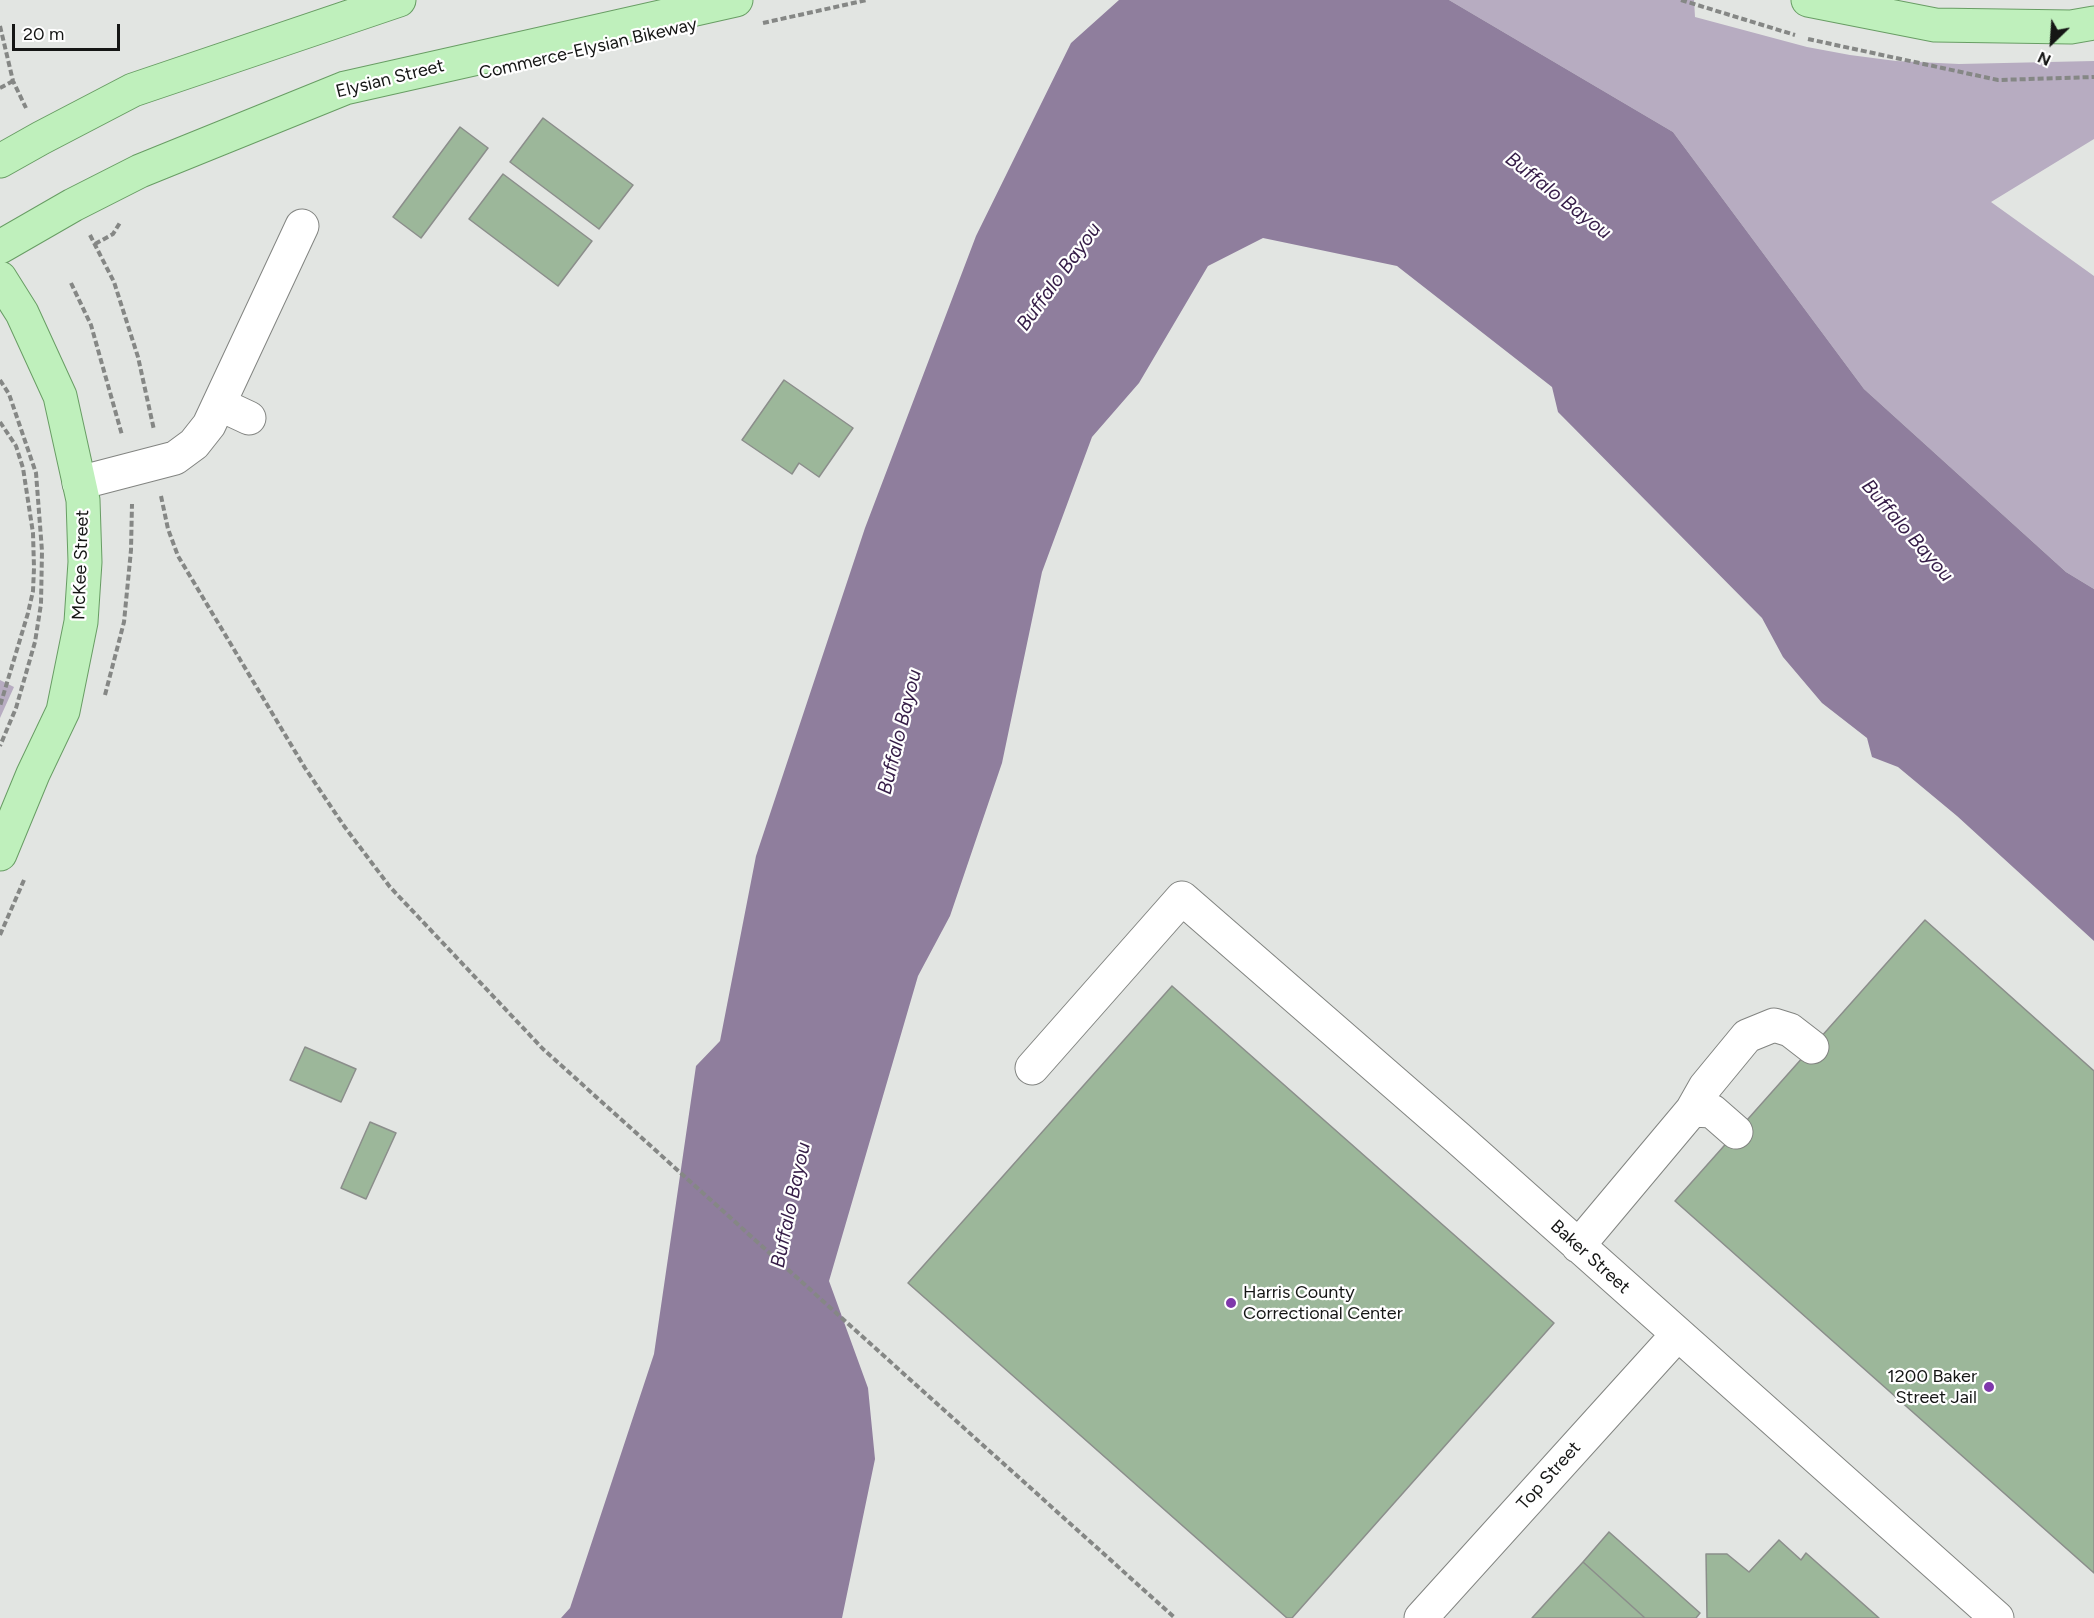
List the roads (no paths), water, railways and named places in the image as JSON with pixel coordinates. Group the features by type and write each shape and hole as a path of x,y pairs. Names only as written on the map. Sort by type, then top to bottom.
{"main road":[{"path":"0,161 133,90 399,0"},
{"name":"Elysian Street","path":"0,247 73,205 140,171 345,88 736,0"},
{"path":"1810,0 1935,25 2071,27 2094,23"},
{"name":"McKee Street","path":"0,278 22,313 60,396 83,500 85,562 81,622 63,711 33,774 0,854"}],"street":[{"path":"79,483 175,458 194,444 209,426 302,226"},
{"path":"219,404 249,418"},
{"name":"Baker Street","path":"1032,1068 1182,898 1450,1131 1997,1618"},
{"path":"1578,1246 1692,1110 1705,1087 1747,1036 1774,1025 1790,1030 1812,1047"},
{"path":"1692,1110 1712,1111 1737,1132"},
{"name":"Top Street","path":"1421,1618 1677,1335"}],"water":[{"name":"Buffalo Bayou","path":"1119,0 1449,0 1673,132 1864,389 2066,572 2094,589 2094,941 1957,816 1898,767 1872,757 1867,738 1822,703 1783,657 1762,618 1558,412 1552,387 1397,266 1263,238 1208,266 1139,383 1092,437 1042,572 1002,763 950,916 918,976 829,1281 868,1388 875,1459 842,1618 561,1618 570,1608 654,1354 696,1066 720,1041 756,856 865,528 976,236 1071,43"}],"place":[{"name":"Harris County Correctional Center","path":"1231,1303"},
{"name":"1200 Baker Street Jail","path":"1989,1387"}]}
